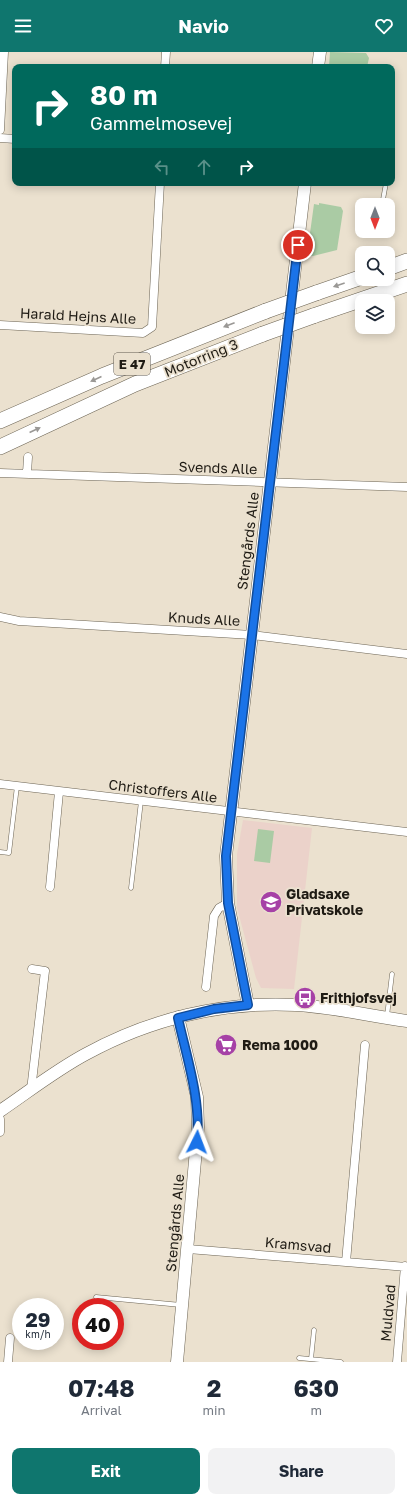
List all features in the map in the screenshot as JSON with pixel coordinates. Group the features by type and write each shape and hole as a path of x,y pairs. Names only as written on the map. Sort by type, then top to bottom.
{"highway":[{"path":"395,265 407,261"},
{"name":"Motorring 3","path":"0,421 102,376 266,311 355,279"},
{"name":"Motorring 3","path":"0,447 135,384 263,334 407,284"}],"street":[{"path":"0,130 4,52"},
{"path":"165,64 166,52"},
{"path":"318,64 320,52"},
{"path":"0,138 12,139"},
{"name":"Harald Hejns Alle","path":"0,325 144,333 152,327 160,186"},
{"name":"Stengårds Alle","path":"248,1005 228,903 226,856 305,186"},
{"path":"27,473 28,457"},
{"name":"Svends Alle","path":"0,473 407,487"},
{"name":"Knuds Alle","path":"0,617 19,621 252,635 407,654"},
{"name":"Christoffers Alle","path":"0,784 407,832"},
{"path":"50,887 59,792"},
{"path":"206,987 214,916 219,908 228,903"},
{"path":"31,1090 45,971 32,969"},
{"path":"0,1111 86,1054 132,1033 178,1018 214,1009 248,1005 297,1005 407,1021"},
{"name":"Stengårds Alle","path":"177,1362 198,1127 196,1097 178,1018"},
{"path":"346,1262 365,1045"},
{"path":"0,1119 0,1132"},
{"name":"Kramsvad","path":"188,1249 406,1266"},
{"name":"Muldvad","path":"397,1362 406,1266"},
{"path":"8,1362 10,1338"}],"lane":[{"path":"383,198 385,186"},
{"path":"0,852 9,853 17,786"},
{"path":"131,888 141,801"},
{"path":"386,1018 392,974"},
{"path":"96,1297 181,1306"},
{"path":"312,1360 314,1330"},
{"path":"299,1358 341,1362"}],"shaded area":[{"name":"Gladsaxe Privatskole","path":"243,820 312,828 294,989 261,988 256,978 237,908 237,854"}],"green space":[{"path":"330,52 366,53 369,58 368,64 329,64"},
{"path":"319,203 341,207 343,211 337,250 313,256 307,255 314,204 319,205"},
{"path":"258,829 274,831 270,863 254,861"}],"place":[{"name":"Gladsaxe Privatskole","path":"271,902"},
{"name":"Frithjofsvej","path":"305,998"},
{"name":"Rema 1000","path":"226,1045"}],"route":[{"path":"197,1142 198,1127 196,1097 178,1018 214,1009 248,1005 228,903 226,856 298,245"}]}
